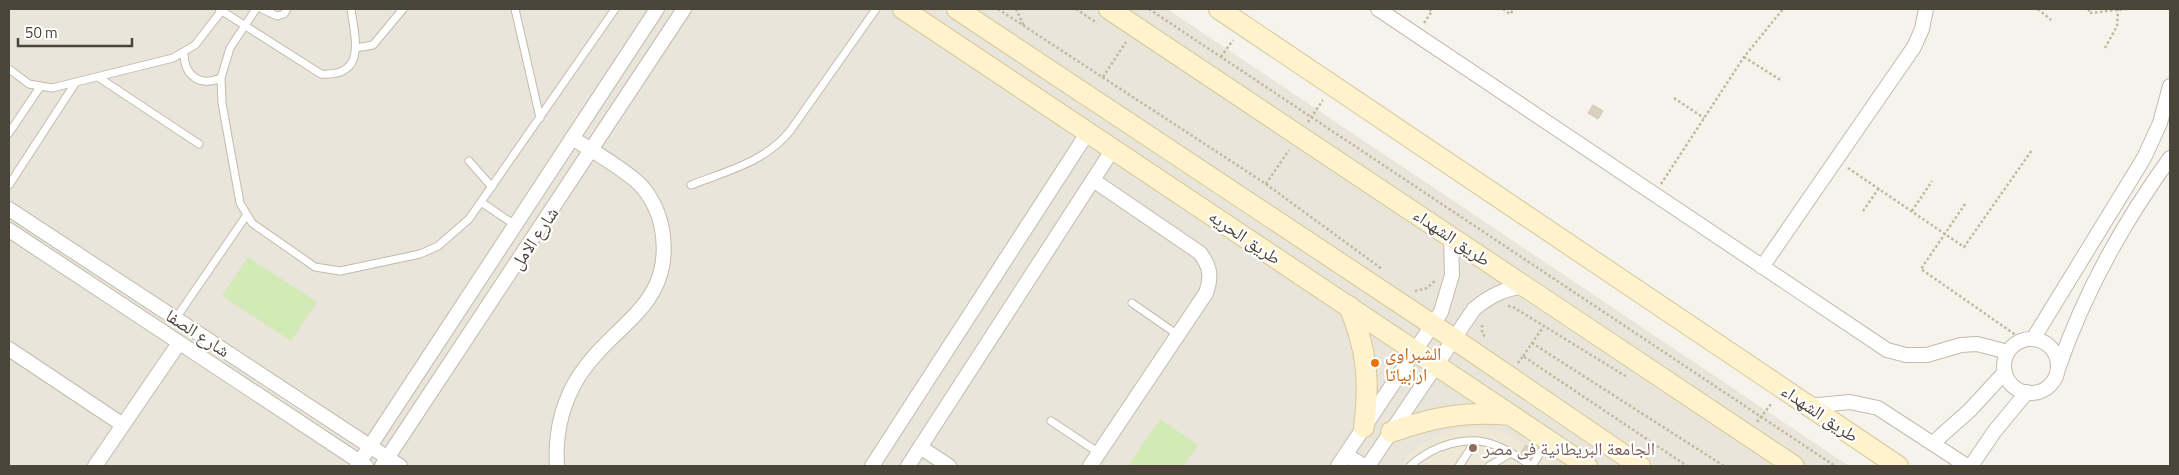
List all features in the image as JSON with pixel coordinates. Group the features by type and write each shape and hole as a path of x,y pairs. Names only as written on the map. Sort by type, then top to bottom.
{"street":[{"name":"شارع الامل","path":"361,465 370,447 657,9"},
{"name":"شارع الامل","path":"385,462 684,9"},
{"name":"طريق الحريه","path":"957,9 1454,339 1640,466"},
{"name":"طريق الشهداء","path":"1219,9 1898,466"},
{"path":"1378,9 1887,350 1906,355 1927,355 1961,345 1977,344 1993,346 2008,352"},
{"path":"1762,267 1914,47 1922,29 1926,9"},
{"name":"طريق الحريه","path":"906,10 1587,466"},
{"name":"طريق الشهداء","path":"1105,17 1451,236 1794,466"},
{"path":"2170,86 2160,123 2144,158 2028,339 2008,352 2004,362 2005,372 2009,382 2017,389 2027,392 2038,392 2048,387 2054,379 2091,287 2136,209 2170,158"},
{"path":"872,466 1104,107"},
{"path":"557,466 556,448 560,421 567,399 578,378 607,341 642,310 655,290 663,268 661,221 651,199 636,180 572,138"},
{"path":"908,466 1113,149"},
{"path":"1090,466 1206,293 1210,282 1210,272 1206,261 1200,253 1093,180"},
{"name":"شارع الصفا","path":"9,209 370,447 385,462 400,466"},
{"name":"شارع الصفا","path":"9,230 361,465"},
{"path":"1364,466 1342,461 1441,312 1452,275 1451,236"},
{"path":"1368,466 1474,309 1489,296 1507,288 1525,286"},
{"path":"1349,306 1361,335 1367,365 1368,396 1364,427"},
{"path":"2028,339 2044,342 2052,349 2057,358 2058,369"},
{"path":"95,466 179,343"},
{"path":"9,348 123,425"},
{"path":"1933,443 1970,410 2005,372"},
{"path":"1972,466 1994,432 2027,392"},
{"path":"1808,406 1850,402 1869,405 1933,443 1967,466"},
{"path":"1391,432 1421,421 1451,414 1482,413 1513,416"},
{"path":"1548,440 1564,415"},
{"path":"920,447 949,466"}],"lane":[{"path":"9,69 29,84 40,88 52,88 172,58 184,53 205,35 221,9 321,74 333,75 342,72 350,66 356,48 351,9"},
{"path":"256,9 230,48 221,78 222,103 240,203 246,216 252,223 315,267 340,271 420,254 438,246 469,219 615,9"},
{"path":"262,9 277,16 284,14 287,9"},
{"path":"356,48 373,44 403,9"},
{"path":"515,9 540,118"},
{"path":"691,185 753,161 777,145 790,131 876,9"},
{"path":"184,53 184,63 194,78 203,82 212,82 221,78"},
{"path":"98,77 199,144"},
{"path":"9,185 76,82"},
{"path":"9,134 40,88"},
{"path":"469,161 492,187"},
{"path":"481,202 515,225"},
{"path":"176,318 246,216"},
{"path":"1132,303 1178,335"},
{"path":"1051,421 1099,453"},
{"path":"1410,466 1429,451 1440,447 1475,442 1496,445 1532,466 1548,440"},
{"path":"1459,466 1475,442"},
{"path":"1489,466 1511,454"}],"path":[{"path":"998,9 1266,184 1384,271"},
{"path":"1016,9 1024,26"},
{"path":"1076,9 1105,17"},
{"path":"1149,9 1835,466"},
{"path":"1503,9 1510,14 1514,9"},
{"path":"1654,195 1744,57 1783,9"},
{"path":"2038,9 2051,20"},
{"path":"2089,9 2089,12 2128,9"},
{"path":"2104,48 2117,26 2118,10"},
{"path":"1222,57 1237,35"},
{"path":"1103,77 1126,42 1134,47"},
{"path":"1744,57 1782,81"},
{"path":"1674,98 1704,118"},
{"path":"1281,145 1297,156"},
{"path":"1837,160 1964,247 2032,150"},
{"path":"1912,211 1932,181"},
{"path":"1863,211 1879,188"},
{"path":"1965,204 1921,269 2028,339"},
{"path":"1407,288 1413,291 1428,288 1438,277"},
{"path":"1501,304 1513,307 1627,378"},
{"path":"1482,320 1482,334 1490,344"},
{"path":"1512,360 1518,364 1544,326"},
{"path":"1532,343 1724,466"},
{"path":"1523,356 1687,466"},
{"path":"1747,435 1777,395"}],"shaded area":[{"path":"9,9 1167,9 1849,466 9,466"},
{"name":"الجامعة البريطانية فى مصر","path":"1471,427 1503,432 1558,465 1397,466 1424,443 1455,429"}],"green space":[{"path":"248,257 317,302 291,341 222,296"},
{"path":"1160,419 1198,445 1183,466 1128,466"}],"building":[{"path":"1593,105 1603,111 1598,119 1588,113"},
{"path":"1526,445 1535,451 1529,460 1520,454"}],"place":[{"name":"الشبراوى ارابياتا","path":"1375,363"},
{"name":"الجامعة البريطانية فى مصر","path":"1473,448"}]}
